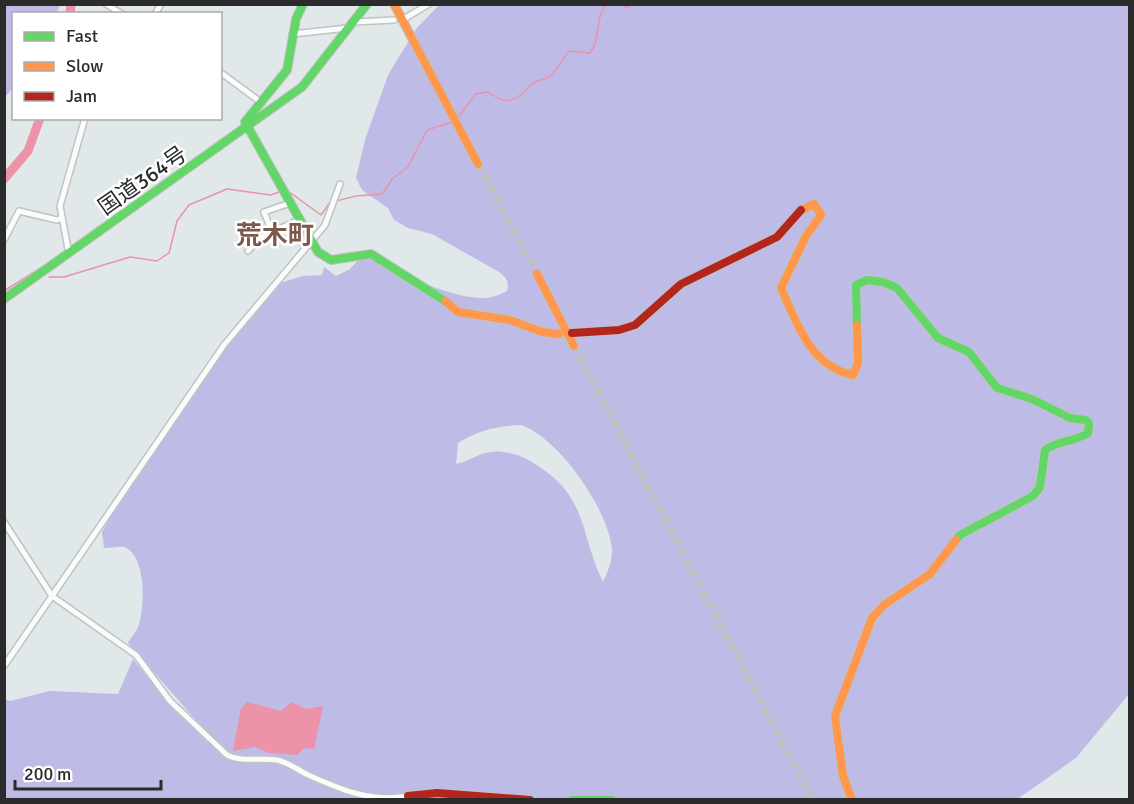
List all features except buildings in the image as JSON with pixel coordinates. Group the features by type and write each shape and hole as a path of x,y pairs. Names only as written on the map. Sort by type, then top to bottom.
{"main road":[{"path":"303,4 296,16 292,34 290,65 262,104 246,120 248,128 318,252 327,259 371,254 428,287 458,312 510,320 542,332 559,334"},
{"name":"国道364号","path":"4,299 248,128 302,87 368,4"},
{"path":"394,4 398,20 478,164"},
{"path":"572,333 618,330 635,325 681,284 740,253 777,237 803,207 814,204 821,215 800,247 781,288 806,344 818,358 843,373 853,375 855,373 858,363 856,285 867,280 884,282 897,288 907,297 938,338 973,356 997,388 1032,399 1071,418 1086,420 1089,423 1090,428 1082,438 1053,444 1045,450 1040,487 1033,496 960,535 930,574 884,605 872,618 835,716 843,776 852,800"},
{"path":"537,274 574,346"},
{"path":"408,796 437,793 530,800"},
{"path":"572,800 612,800"}],"street":[{"path":"106,4 119,12"},
{"path":"292,34 398,20 429,4"},
{"path":"222,74 262,104"},
{"path":"69,254 67,231 60,206 84,120"},
{"path":"4,666 224,345 312,243 328,218 340,184"},
{"path":"272,232 264,212 290,202"},
{"path":"4,240 17,211 57,220 62,218"},
{"path":"248,250 259,238 299,220"},
{"path":"4,522 52,596 136,655 170,701 227,755 234,759 277,760 343,791 359,795 386,798 408,796"}],"shaded area":[{"path":"4,5 60,5 57,12 12,12 12,89 5,97"},
{"path":"439,5 1129,5 1129,694 1076,758 1016,800 5,800 5,699 10,701 50,691 118,694 133,659 164,698 208,743 208,734 128,643 137,629 142,608 140,571 137,560 124,547 104,548 102,532 125,491 228,344 280,283 303,276 322,275 324,267 336,276 350,269 363,255 420,282 452,293 484,298 507,291 507,280 499,272 432,234 408,228 394,220 388,208 362,190 356,178 365,140 388,75 416,29","holes":["521,425 536,432 551,444 580,477 602,515 612,550 603,582 574,503 565,489 552,477 525,458 502,452 487,453 456,464 458,443 481,432"]},
{"path":"247,702 281,711 292,702 306,709 323,706 314,749 304,748 297,755 269,753 255,747 233,751 241,708"}],"waterway":[{"path":"70,12 71,4"},
{"path":"458,117 476,94 488,92 495,97 511,100 533,83 549,77 569,51 590,53 595,42 600,15 607,4"},
{"path":"622,4 627,8 632,4"},
{"path":"4,179 28,151 39,120"},
{"path":"336,201 356,196 382,194 393,178 408,167 427,130 452,122"},
{"path":"49,277 64,277 130,257 157,261 169,253 177,221 189,205 227,189 271,195 281,191"},
{"path":"288,191 321,215 331,201"},
{"path":"4,291 42,267"}],"tunnel":[{"path":"478,164 537,274"},
{"path":"574,346 813,800"}],"traffic: fast":[{"path":"303,4 296,19 287,70 245,122 318,252 331,260 371,254 445,301"},
{"path":"4,299 302,87 367,4"},
{"path":"857,325 856,285 867,280 883,282 897,288 938,338 969,352 997,388 1032,399 1070,418 1086,420 1089,423 1088,433 1055,444 1045,450 1040,487 1033,496 960,535 956,540"},
{"path":"572,800 612,800"}],"traffic: slow":[{"path":"394,4 478,164"},
{"path":"801,210 814,204 821,215 806,236 781,288 793,316 807,342 826,363 853,375 858,363 857,325"},
{"path":"537,274 574,346"},
{"path":"445,301 458,312 510,320 542,332 559,334"},
{"path":"852,800 843,776 835,716 872,618 884,605 930,574 956,540"}],"traffic: jam":[{"path":"572,333 619,330 635,325 681,284 777,237 801,210"},
{"path":"408,796 437,793 530,800"}],"district":[{"name":"荒木町","path":"275,235"}]}
